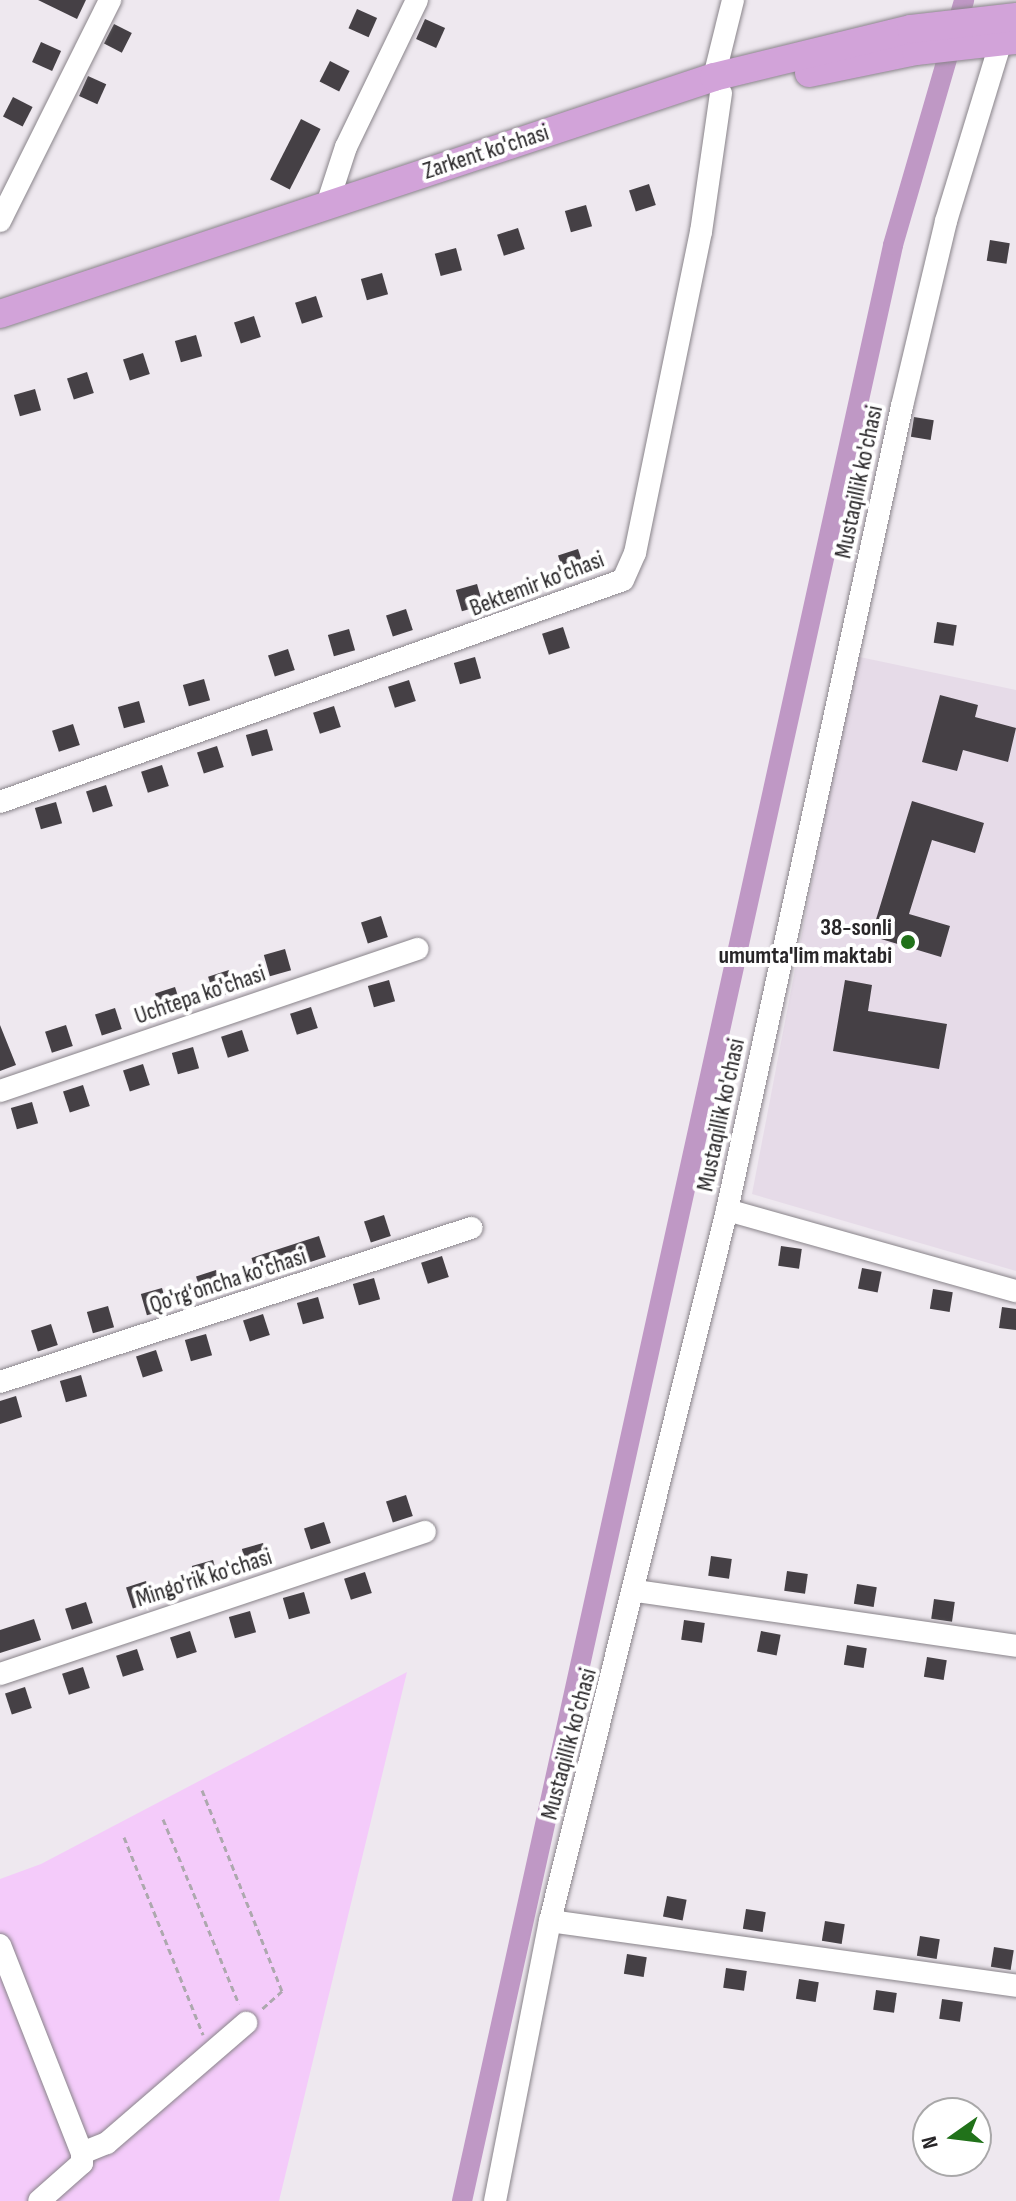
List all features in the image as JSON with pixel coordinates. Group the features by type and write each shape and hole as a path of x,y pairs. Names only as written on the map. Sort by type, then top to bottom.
{"main road":[{"name":"Zarkent ko'chasi","path":"0,314 327,205 717,85 913,40 993,27"},
{"name":"Zarkent ko'chasi","path":"0,329 717,85"}],"street":[{"path":"0,221 110,0"},
{"path":"327,205 346,147 417,0"},
{"path":"717,85 733,0"},
{"name":"Mustaqillik ko'chasi","path":"495,2201 550,1921 636,1591 727,1210 905,391 993,27"},
{"name":"Bektemir ko'chasi","path":"0,802 623,580 635,553 701,232 717,85"},
{"name":"Uchtepa ko'chasi","path":"0,1091 417,949"},
{"path":"727,1210 1016,1291"},
{"name":"Qo'rg'oncha ko'chasi","path":"0,1382 472,1228"},
{"name":"Mingo'rik ko'chasi","path":"0,1674 425,1532"},
{"path":"636,1591 1016,1646"},
{"path":"550,1921 1016,1986"},
{"path":"0,1945 82,2153 82,2163 39,2201"},
{"path":"82,2153 107,2143 246,2023"}],"path":[{"path":"163,1819 246,2023 282,1991 202,1790"},
{"path":"124,1837 211,2054"}],"shaded area":[{"name":"38-sonli umumta'lim maktabi","path":"855,656 1016,690 1016,1271 752,1194"},
{"path":"407,1672 279,2201 0,2201 0,1879 41,1864"}],"building":[{"path":"38,0 86,0 77,19"},
{"path":"357,9 377,18 369,37 348,28"},
{"path":"425,19 445,28 436,48 416,39"},
{"path":"114,24 132,33 122,53 104,44"},
{"path":"41,42 61,51 52,71 32,62"},
{"path":"330,61 350,71 339,91 320,81"},
{"path":"88,76 106,84 97,104 79,96"},
{"path":"13,97 33,107 23,127 3,117"},
{"path":"301,119 321,129 290,190 270,180"},
{"path":"649,184 656,205 636,211 629,190"},
{"path":"586,205 592,226 571,232 565,211"},
{"path":"518,228 525,249 504,256 497,235"},
{"path":"990,240 1010,243 1006,264 987,261"},
{"path":"456,248 462,270 441,276 435,254"},
{"path":"382,273 388,294 367,300 361,279"},
{"path":"316,296 323,317 302,324 295,303"},
{"path":"254,316 261,337 241,343 234,322"},
{"path":"196,335 202,356 181,362 175,341"},
{"path":"143,353 150,374 130,380 123,359"},
{"path":"87,372 94,393 74,399 67,378"},
{"path":"35,389 41,410 20,416 14,395"},
{"path":"914,417 934,420 931,440 911,437"},
{"path":"578,549 585,570 565,576 558,555"},
{"path":"477,584 483,605 462,611 456,590"},
{"path":"406,609 413,630 393,636 386,615"},
{"path":"937,622 957,625 953,646 934,643"},
{"path":"563,627 570,648 549,655 542,634"},
{"path":"349,629 355,650 334,656 328,635"},
{"path":"288,649 295,670 275,676 268,655"},
{"path":"475,657 481,678 460,684 454,663"},
{"path":"204,679 210,700 189,706 183,685"},
{"path":"409,680 416,701 395,708 388,687"},
{"path":"940,695 978,705 975,717 1016,728 1008,762 963,750 957,771 922,762"},
{"path":"139,701 145,722 124,728 118,707"},
{"path":"334,706 341,727 320,734 313,713"},
{"path":"73,724 80,745 59,752 52,731"},
{"path":"267,729 273,750 252,756 246,735"},
{"path":"217,746 224,767 204,773 197,752"},
{"path":"162,765 169,786 148,793 141,772"},
{"path":"106,785 113,806 93,812 86,791"},
{"path":"912,801 984,823 975,853 932,840 909,914 950,926 941,957 871,936"},
{"path":"56,802 62,823 41,829 35,808"},
{"path":"381,916 388,937 368,943 361,922"},
{"path":"285,949 291,970 270,976 264,955"},
{"path":"229,970 236,991 215,998 208,977"},
{"path":"389,980 395,1001 374,1007 368,986"},
{"path":"845,980 872,985 868,1011 947,1024 939,1069 833,1051"},
{"path":"175,987 182,1008 162,1014 155,993"},
{"path":"311,1007 318,1028 297,1035 290,1014"},
{"path":"115,1008 122,1029 102,1035 95,1014"},
{"path":"0,1025 16,1065 0,1071"},
{"path":"66,1025 73,1046 52,1053 45,1032"},
{"path":"242,1030 249,1051 228,1058 221,1037"},
{"path":"193,1047 199,1068 178,1074 172,1053"},
{"path":"143,1064 150,1085 130,1091 123,1070"},
{"path":"83,1085 90,1106 70,1112 63,1091"},
{"path":"32,1102 38,1123 17,1129 11,1108"},
{"path":"384,1215 391,1236 371,1242 364,1221"},
{"path":"319,1236 326,1257 258,1279 251,1258"},
{"path":"781,1246 802,1249 799,1269 778,1266"},
{"path":"442,1256 449,1277 428,1284 421,1263"},
{"path":"862,1268 882,1272 878,1292 858,1289"},
{"path":"216,1270 223,1291 203,1297 196,1276"},
{"path":"374,1278 380,1299 359,1305 353,1284"},
{"path":"162,1288 168,1309 147,1315 141,1294"},
{"path":"933,1289 953,1292 950,1312 930,1309"},
{"path":"318,1297 324,1318 303,1324 297,1303"},
{"path":"108,1306 114,1327 93,1333 87,1312"},
{"path":"1002,1307 1016,1309 1016,1330 999,1328"},
{"path":"263,1314 270,1335 250,1341 243,1320"},
{"path":"51,1324 58,1345 38,1351 31,1330"},
{"path":"206,1334 212,1355 191,1361 185,1340"},
{"path":"156,1350 163,1371 143,1377 136,1356"},
{"path":"81,1375 87,1396 66,1402 60,1381"},
{"path":"16,1396 22,1417 0,1424 0,1401"},
{"path":"406,1495 413,1516 393,1522 386,1501"},
{"path":"324,1522 331,1543 311,1549 304,1528"},
{"path":"263,1543 269,1564 248,1570 242,1549"},
{"path":"711,1556 732,1559 729,1579 708,1576"},
{"path":"213,1560 219,1581 198,1587 192,1566"},
{"path":"787,1571 808,1574 805,1594 784,1591"},
{"path":"365,1572 372,1593 351,1600 344,1579"},
{"path":"146,1581 153,1602 133,1608 126,1587"},
{"path":"857,1584 877,1587 874,1607 854,1604"},
{"path":"304,1592 310,1613 289,1619 283,1598"},
{"path":"934,1599 955,1602 952,1622 931,1619"},
{"path":"86,1602 93,1623 72,1630 65,1609"},
{"path":"250,1611 256,1632 235,1638 229,1617"},
{"path":"34,1619 41,1640 0,1653 0,1630"},
{"path":"684,1620 705,1623 702,1643 681,1640"},
{"path":"190,1631 197,1652 177,1658 170,1637"},
{"path":"761,1631 781,1635 777,1655 757,1652"},
{"path":"847,1645 867,1648 864,1668 844,1665"},
{"path":"137,1649 144,1670 123,1677 116,1656"},
{"path":"927,1657 947,1660 944,1680 924,1677"},
{"path":"83,1667 90,1688 69,1695 62,1674"},
{"path":"25,1687 32,1708 12,1714 5,1693"},
{"path":"667,1896 687,1900 683,1920 663,1917"},
{"path":"746,1909 766,1912 763,1932 743,1929"},
{"path":"825,1921 845,1924 842,1944 822,1941"},
{"path":"920,1936 940,1939 937,1959 917,1956"},
{"path":"994,1947 1014,1950 1011,1970 991,1967"},
{"path":"627,1954 647,1957 644,1977 624,1974"},
{"path":"726,1968 747,1971 744,1991 723,1988"},
{"path":"799,1979 819,1982 816,2002 796,1999"},
{"path":"876,1990 897,1993 894,2013 873,2010"},
{"path":"942,1999 963,2002 960,2022 939,2019"}],"waterway":[{"path":"462,2201 893,245 964,0"}],"place":[{"name":"38-sonli umumta'lim maktabi","path":"908,942"}]}
